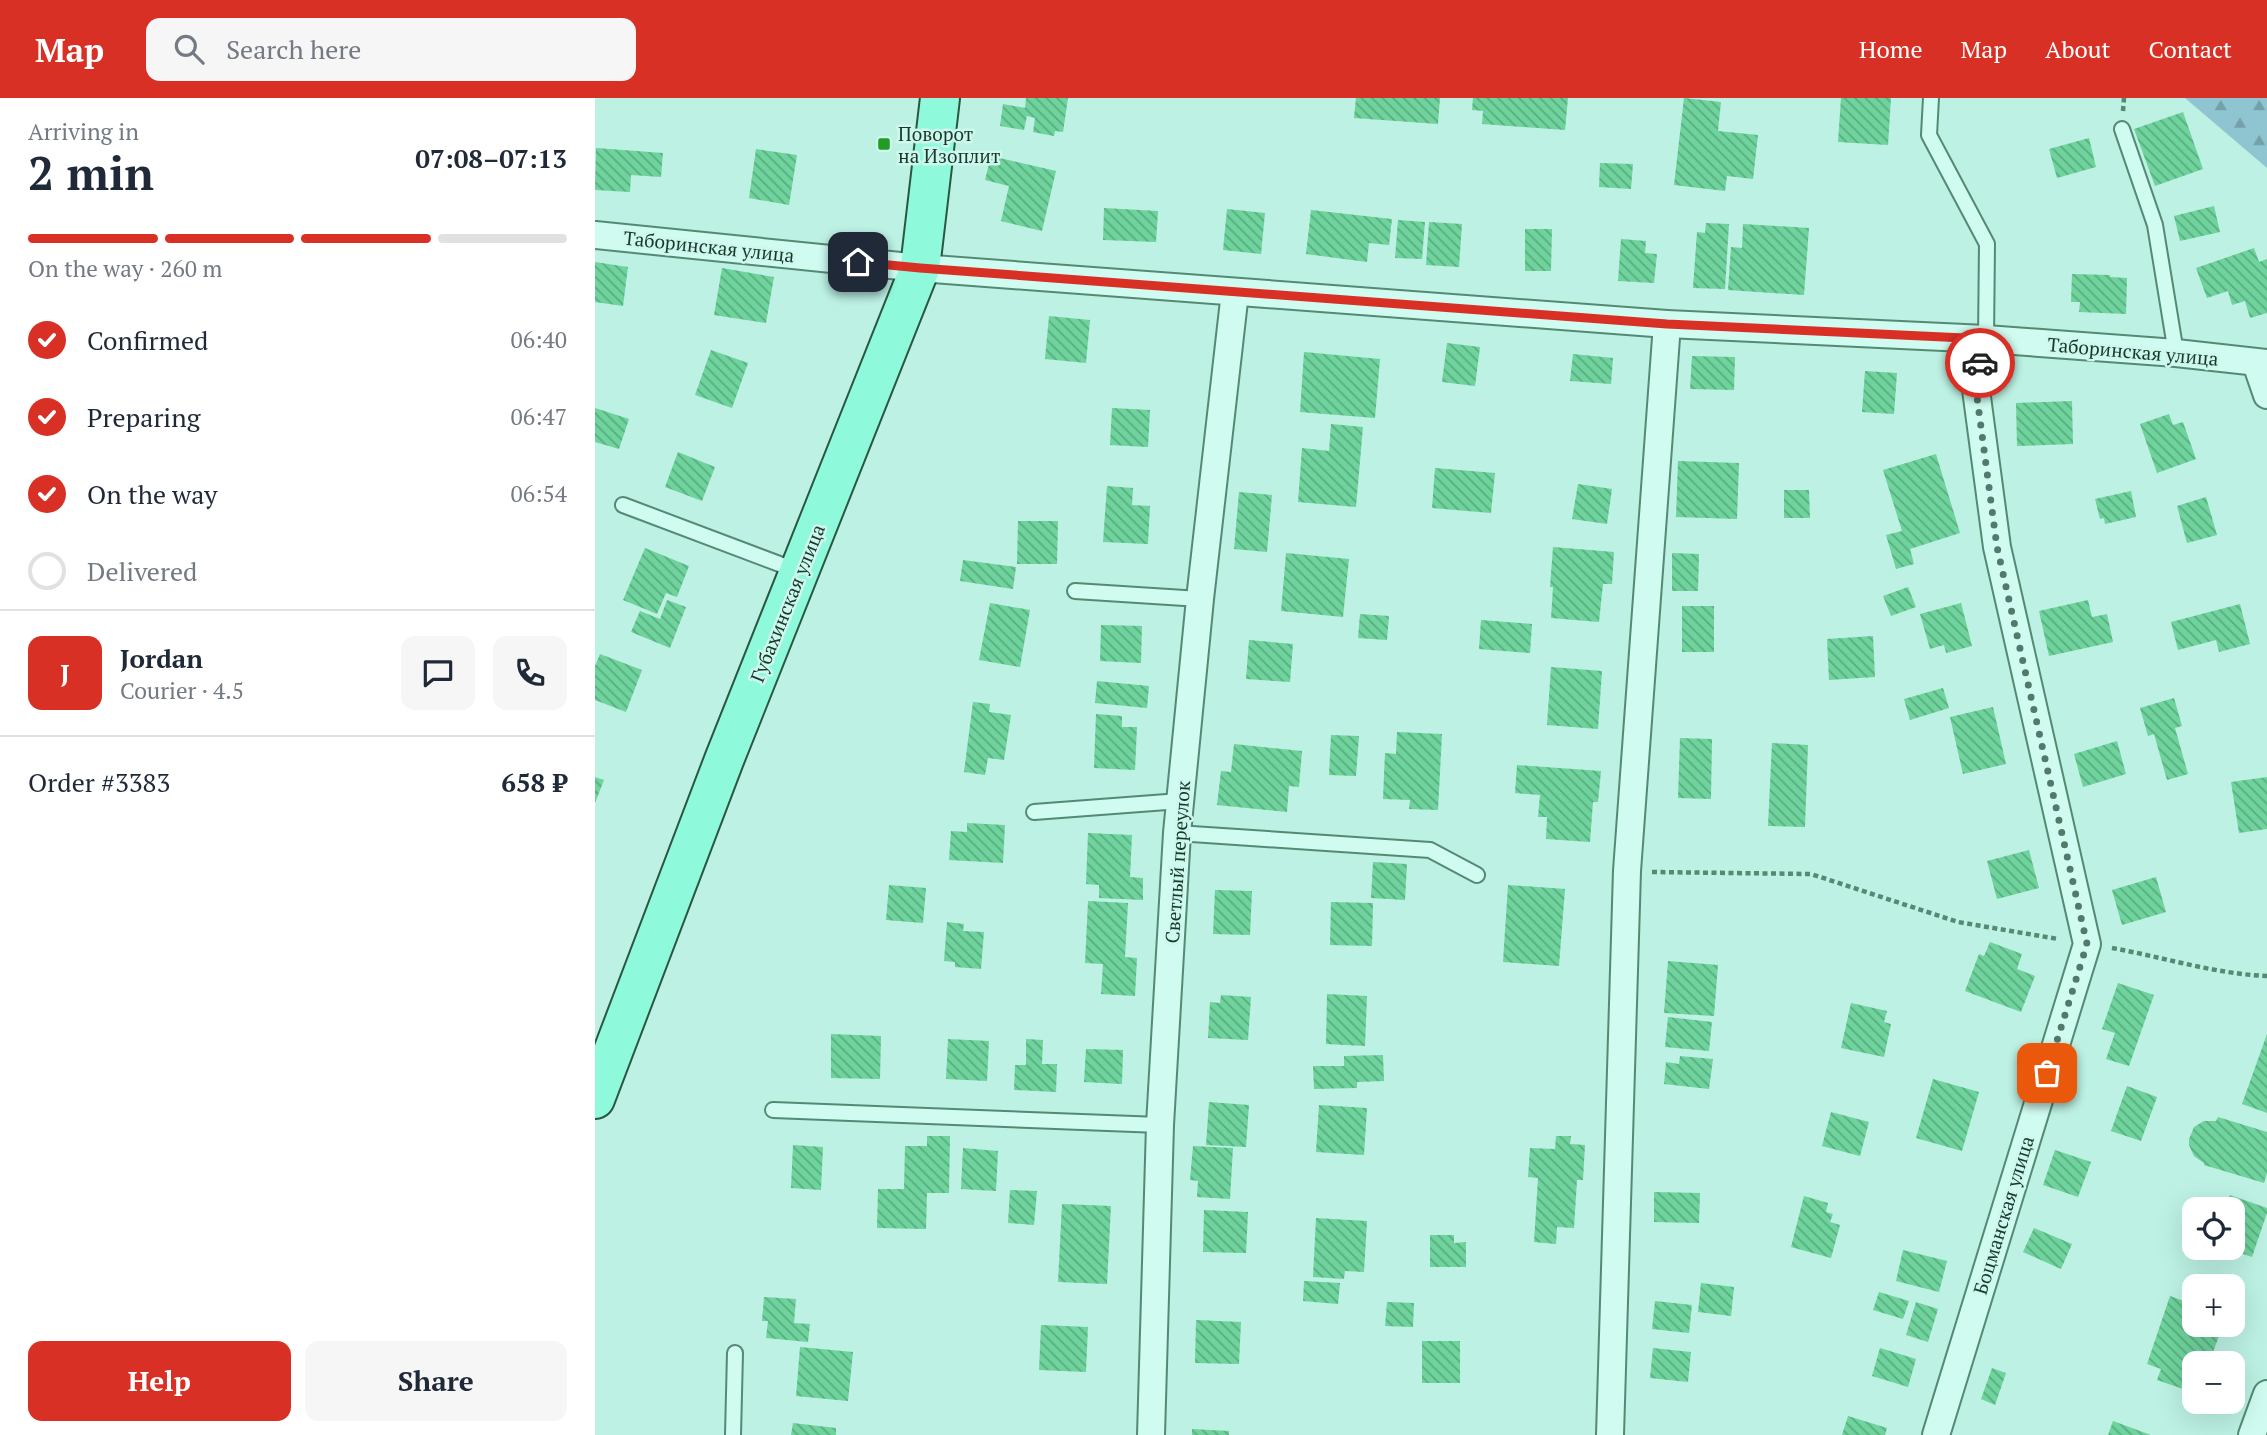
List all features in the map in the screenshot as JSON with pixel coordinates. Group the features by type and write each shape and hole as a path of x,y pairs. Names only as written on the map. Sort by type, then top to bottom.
{"main road":[{"name":"Губахинская улица","path":"595,1099 724,760 920,268 940,98"}],"street":[{"name":"Таборинская улица","path":"595,235 920,268 1235,292 1667,324 1986,339 2176,353 2261,363 2267,395"},
{"name":"Светлый переулок","path":"1151,1435 1160,1125 1177,833 1235,292"},
{"path":"1610,1435 1627,871 1667,324"},
{"name":"Боцманская улица","path":"1935,1435 2087,944 1997,547 1975,382 1986,339"},
{"path":"2252,1435 2267,1394"}],"lane":[{"path":"1931,98 1929,135 1987,244 1986,339"},
{"path":"2122,129 2155,225 2176,353"},
{"path":"623,505 799,571"},
{"path":"1075,591 1200,599"},
{"path":"1034,812 1180,802"},
{"path":"1177,833 1430,850 1477,875"},
{"path":"773,1110 1160,1125"},
{"path":"733,1435 735,1353"}],"path":[{"path":"1627,871 1811,874 1958,922 2163,957 2237,975 2267,976"}],"green space":[{"path":"2185,98 2267,98 2267,168"}],"building":[{"path":"1026,98 1068,98 1063,132 1055,131 1054,136 1033,132 1035,118 1027,116 1024,130 1000,126 1003,104 1025,108"},
{"path":"1356,98 1440,98 1438,124 1354,118"},
{"path":"1473,98 1568,98 1565,130 1482,124 1483,111 1472,110"},
{"path":"1684,98 1721,102 1718,131 1758,135 1753,179 1727,176 1725,191 1674,185"},
{"path":"1841,98 1891,98 1888,145 1838,142"},
{"path":"2183,112 2203,169 2155,186 2134,129"},
{"path":"2089,138 2096,167 2057,178 2049,149"},
{"path":"596,148 663,153 661,177 631,175 630,192 595,190"},
{"path":"756,149 797,155 789,205 749,198"},
{"path":"991,156 1056,171 1042,231 1001,221 1009,186 985,180"},
{"path":"1600,163 1633,164 1631,189 1599,187"},
{"path":"2214,206 2220,232 2180,241 2174,216"},
{"path":"1104,208 1158,211 1156,242 1103,240"},
{"path":"1227,209 1265,213 1261,254 1223,250"},
{"path":"1311,210 1392,219 1389,245 1369,243 1367,262 1306,254"},
{"path":"1398,220 1425,222 1422,259 1395,258"},
{"path":"1429,222 1462,224 1459,267 1426,265"},
{"path":"1706,223 1729,224 1725,289 1693,288 1697,232 1705,233"},
{"path":"1743,224 1809,228 1804,295 1728,290 1731,247 1742,248"},
{"path":"1525,229 1552,229 1551,271 1525,271"},
{"path":"1621,239 1646,241 1645,253 1657,254 1654,283 1618,281"},
{"path":"2254,248 2259,262 2267,259 2267,313 2250,318 2245,301 2232,305 2228,291 2207,298 2196,268"},
{"path":"595,262 628,267 623,306 595,302"},
{"path":"722,268 774,277 766,323 714,315"},
{"path":"2072,274 2127,278 2126,314 2079,312 2080,302 2071,302"},
{"path":"1049,316 1090,320 1086,363 1045,359"},
{"path":"1447,343 1480,347 1475,386 1442,382"},
{"path":"711,350 748,363 732,408 695,395"},
{"path":"1304,352 1380,359 1375,418 1300,412"},
{"path":"1573,354 1613,358 1611,384 1570,381"},
{"path":"1692,356 1735,357 1734,390 1690,389"},
{"path":"1865,371 1897,373 1894,414 1862,412"},
{"path":"2072,401 2073,444 2017,446 2016,403"},
{"path":"595,408 629,419 619,449 595,442"},
{"path":"1112,408 1150,410 1148,447 1110,445"},
{"path":"2169,414 2173,425 2183,422 2196,459 2157,473 2140,424"},
{"path":"1331,424 1363,427 1356,507 1298,502 1302,448 1329,451"},
{"path":"678,452 715,467 702,501 665,487"},
{"path":"1936,454 1960,533 1910,549 1914,564 1896,569 1886,535 1902,531 1883,470"},
{"path":"1678,461 1739,463 1737,519 1676,517"},
{"path":"1435,468 1495,473 1491,513 1432,508"},
{"path":"1578,484 1612,489 1607,524 1572,519"},
{"path":"1107,486 1133,488 1132,505 1150,506 1148,544 1103,542"},
{"path":"1784,490 1809,490 1810,518 1784,518"},
{"path":"2131,491 2136,517 2105,524 2104,518 2100,519 2095,499"},
{"path":"1239,492 1272,495 1267,552 1234,549"},
{"path":"2206,497 2217,535 2187,543 2177,506"},
{"path":"1018,521 1058,521 1057,564 1017,564"},
{"path":"1553,547 1614,552 1612,584 1603,584 1599,622 1551,618"},
{"path":"645,548 689,566 677,597 666,593 657,614 623,600"},
{"path":"1286,553 1349,559 1343,617 1281,611"},
{"path":"1672,553 1699,554 1698,591 1672,591"},
{"path":"963,560 1016,567 1013,589 960,581"},
{"path":"1908,587 1916,607 1891,616 1883,596"},
{"path":"667,600 686,607 670,648 631,632 640,611 660,619"},
{"path":"2088,600 2092,617 2107,614 2113,642 2049,656 2039,611"},
{"path":"990,603 1030,610 1020,667 979,660"},
{"path":"1961,603 1972,646 1946,653 1944,645 1930,649 1920,614"},
{"path":"2240,604 2250,644 2219,652 2216,640 2178,650 2171,622"},
{"path":"1682,606 1714,606 1714,652 1682,652"},
{"path":"1360,614 1389,616 1387,640 1358,638"},
{"path":"1481,620 1532,624 1530,653 1479,649"},
{"path":"1101,625 1142,626 1141,663 1100,661"},
{"path":"1873,636 1875,677 1829,680 1827,639"},
{"path":"1249,640 1293,644 1290,682 1246,679"},
{"path":"600,654 642,670 626,712 595,700 595,666"},
{"path":"1551,667 1602,671 1598,729 1547,725"},
{"path":"1097,681 1149,686 1147,708 1095,703"},
{"path":"1943,688 1949,708 1910,720 1904,699"},
{"path":"2174,698 2182,726 2175,728 2188,774 2167,780 2154,734 2148,736 2140,708"},
{"path":"973,702 990,704 989,712 1011,715 1004,760 988,758 985,775 964,772"},
{"path":"1993,707 2006,764 1963,774 1950,717"},
{"path":"1096,714 1122,716 1122,727 1137,727 1135,770 1094,768"},
{"path":"1397,732 1442,734 1438,810 1409,809 1410,800 1383,799 1385,753 1396,754"},
{"path":"1331,735 1359,736 1356,776 1329,775"},
{"path":"1680,738 1712,739 1711,799 1678,798"},
{"path":"2117,741 2126,774 2083,787 2074,754"},
{"path":"1772,743 1808,745 1805,827 1768,826"},
{"path":"1234,744 1302,751 1299,787 1289,786 1287,812 1217,805 1221,771 1231,772"},
{"path":"1517,765 1601,771 1598,802 1593,802 1590,842 1546,839 1547,817 1538,817 1540,795 1515,793"},
{"path":"595,777 604,780 595,803"},
{"path":"2267,777 2267,829 2239,833 2231,782"},
{"path":"967,823 1005,825 1003,863 949,860 951,831 967,832"},
{"path":"1088,833 1132,835 1130,877 1143,878 1143,900 1099,898 1099,885 1086,884"},
{"path":"2029,850 2039,888 1997,899 1987,861"},
{"path":"1373,862 1407,864 1405,900 1371,898"},
{"path":"2156,877 2166,912 2122,925 2112,890"},
{"path":"889,885 926,888 923,923 886,920"},
{"path":"1508,885 1565,889 1559,966 1503,962"},
{"path":"1215,890 1252,891 1250,935 1213,934"},
{"path":"1088,901 1128,903 1125,957 1137,958 1135,996 1101,994 1103,964 1085,963"},
{"path":"1331,902 1373,903 1372,946 1330,945"},
{"path":"947,922 964,924 963,931 984,932 981,969 955,967 955,962 944,961"},
{"path":"1990,942 2022,954 2017,969 2035,976 2021,1012 1965,991 1979,954 1984,956"},
{"path":"1668,961 1718,965 1714,1016 1664,1013"},
{"path":"2118,983 2154,995 2129,1066 2106,1059 2115,1033 2102,1029"},
{"path":"1327,994 1367,996 1365,1046 1326,1044"},
{"path":"1221,995 1251,997 1248,1040 1208,1038 1210,1002 1220,1003"},
{"path":"1851,1003 1887,1011 1884,1022 1891,1024 1884,1057 1841,1048"},
{"path":"1668,1017 1712,1022 1709,1051 1665,1047"},
{"path":"831,1034 881,1036 880,1079 831,1078"},
{"path":"2267,1034 2267,1113 2242,1104"},
{"path":"948,1039 989,1041 987,1081 946,1079"},
{"path":"1026,1039 1043,1040 1042,1064 1057,1064 1056,1092 1014,1090 1015,1065 1026,1065"},
{"path":"1086,1049 1123,1050 1122,1084 1084,1082"},
{"path":"1383,1055 1384,1081 1357,1082 1357,1088 1314,1089 1313,1066 1344,1066 1344,1056"},
{"path":"1680,1056 1713,1059 1709,1089 1664,1084 1666,1062 1679,1064"},
{"path":"1933,1079 1979,1092 1962,1151 1916,1138"},
{"path":"2127,1086 2157,1097 2141,1141 2111,1131"},
{"path":"1209,1102 1249,1105 1246,1147 1206,1145"},
{"path":"1319,1105 1367,1108 1364,1155 1316,1152"},
{"path":"1831,1112 1869,1122 1860,1156 1822,1146"},
{"path":"2218,1117 2267,1132 2267,1173 2264,1183 2204,1165 2194,1156 2189,1139 2194,1127 2204,1121 2216,1121"},
{"path":"927,1136 950,1136 949,1193 927,1193 926,1229 877,1228 878,1189 904,1189 905,1146 927,1146"},
{"path":"1556,1136 1571,1136 1570,1144 1585,1145 1583,1180 1577,1180 1574,1228 1557,1227 1556,1244 1534,1242 1538,1178 1528,1177 1530,1148 1555,1149"},
{"path":"793,1145 823,1147 821,1190 791,1188"},
{"path":"1193,1146 1233,1148 1230,1199 1197,1197 1198,1181 1190,1180"},
{"path":"963,1148 998,1151 996,1191 961,1189"},
{"path":"2055,1150 2091,1162 2078,1197 2043,1185"},
{"path":"1010,1190 1037,1191 1034,1225 1008,1223"},
{"path":"1654,1192 1700,1193 1699,1223 1654,1222"},
{"path":"1804,1196 1828,1203 1826,1212 1833,1214 1830,1222 1840,1225 1831,1258 1791,1247"},
{"path":"2245,1200 2267,1208 2252,1257 2245,1255"},
{"path":"1062,1204 1111,1206 1107,1284 1058,1282"},
{"path":"1204,1210 1248,1212 1246,1253 1203,1252"},
{"path":"1316,1218 1367,1221 1364,1272 1345,1271 1344,1279 1313,1277"},
{"path":"2034,1228 2072,1244 2061,1269 2023,1252"},
{"path":"1430,1235 1454,1235 1454,1243 1466,1242 1466,1267 1430,1267"},
{"path":"1903,1250 1947,1261 1939,1292 1896,1281"},
{"path":"1304,1281 1340,1283 1338,1304 1303,1301"},
{"path":"1701,1283 1734,1287 1731,1316 1698,1312"},
{"path":"1879,1292 1909,1301 1903,1319 1873,1310"},
{"path":"2170,1296 2182,1300 2182,1337 2219,1337 2213,1351 2182,1351 2182,1389 2157,1380 2161,1369 2147,1364"},
{"path":"764,1297 796,1299 794,1323 810,1324 808,1342 766,1338 768,1321 762,1321"},
{"path":"1655,1301 1692,1305 1689,1333 1652,1329"},
{"path":"1387,1302 1414,1303 1413,1327 1385,1326"},
{"path":"1916,1302 1938,1309 1928,1342 1906,1335"},
{"path":"1196,1320 1241,1322 1239,1364 1195,1363"},
{"path":"1041,1325 1088,1327 1086,1372 1039,1370"},
{"path":"1422,1341 1460,1341 1460,1383 1422,1383"},
{"path":"800,1347 853,1352 848,1401 796,1396"},
{"path":"1653,1348 1691,1352 1688,1382 1650,1378"},
{"path":"1880,1348 1916,1359 1908,1387 1872,1376"},
{"path":"1992,1368 2006,1373 1995,1405 1981,1399"},
{"path":"1848,1416 1887,1428 1885,1435 1842,1435"},
{"path":"2113,1421 2151,1435 2108,1435"},
{"path":"793,1423 836,1428 836,1435 791,1435"},
{"path":"1192,1429 1229,1431 1229,1435 1192,1435"}],"way so far":[{"path":"1980,363 1975,382 1997,547 2087,944 2047,1073"}],"place":[{"name":"Поворот на Изоплит","path":"884,144"}],"route":[{"path":"858,262 1667,324 1986,339 1980,363"}]}
